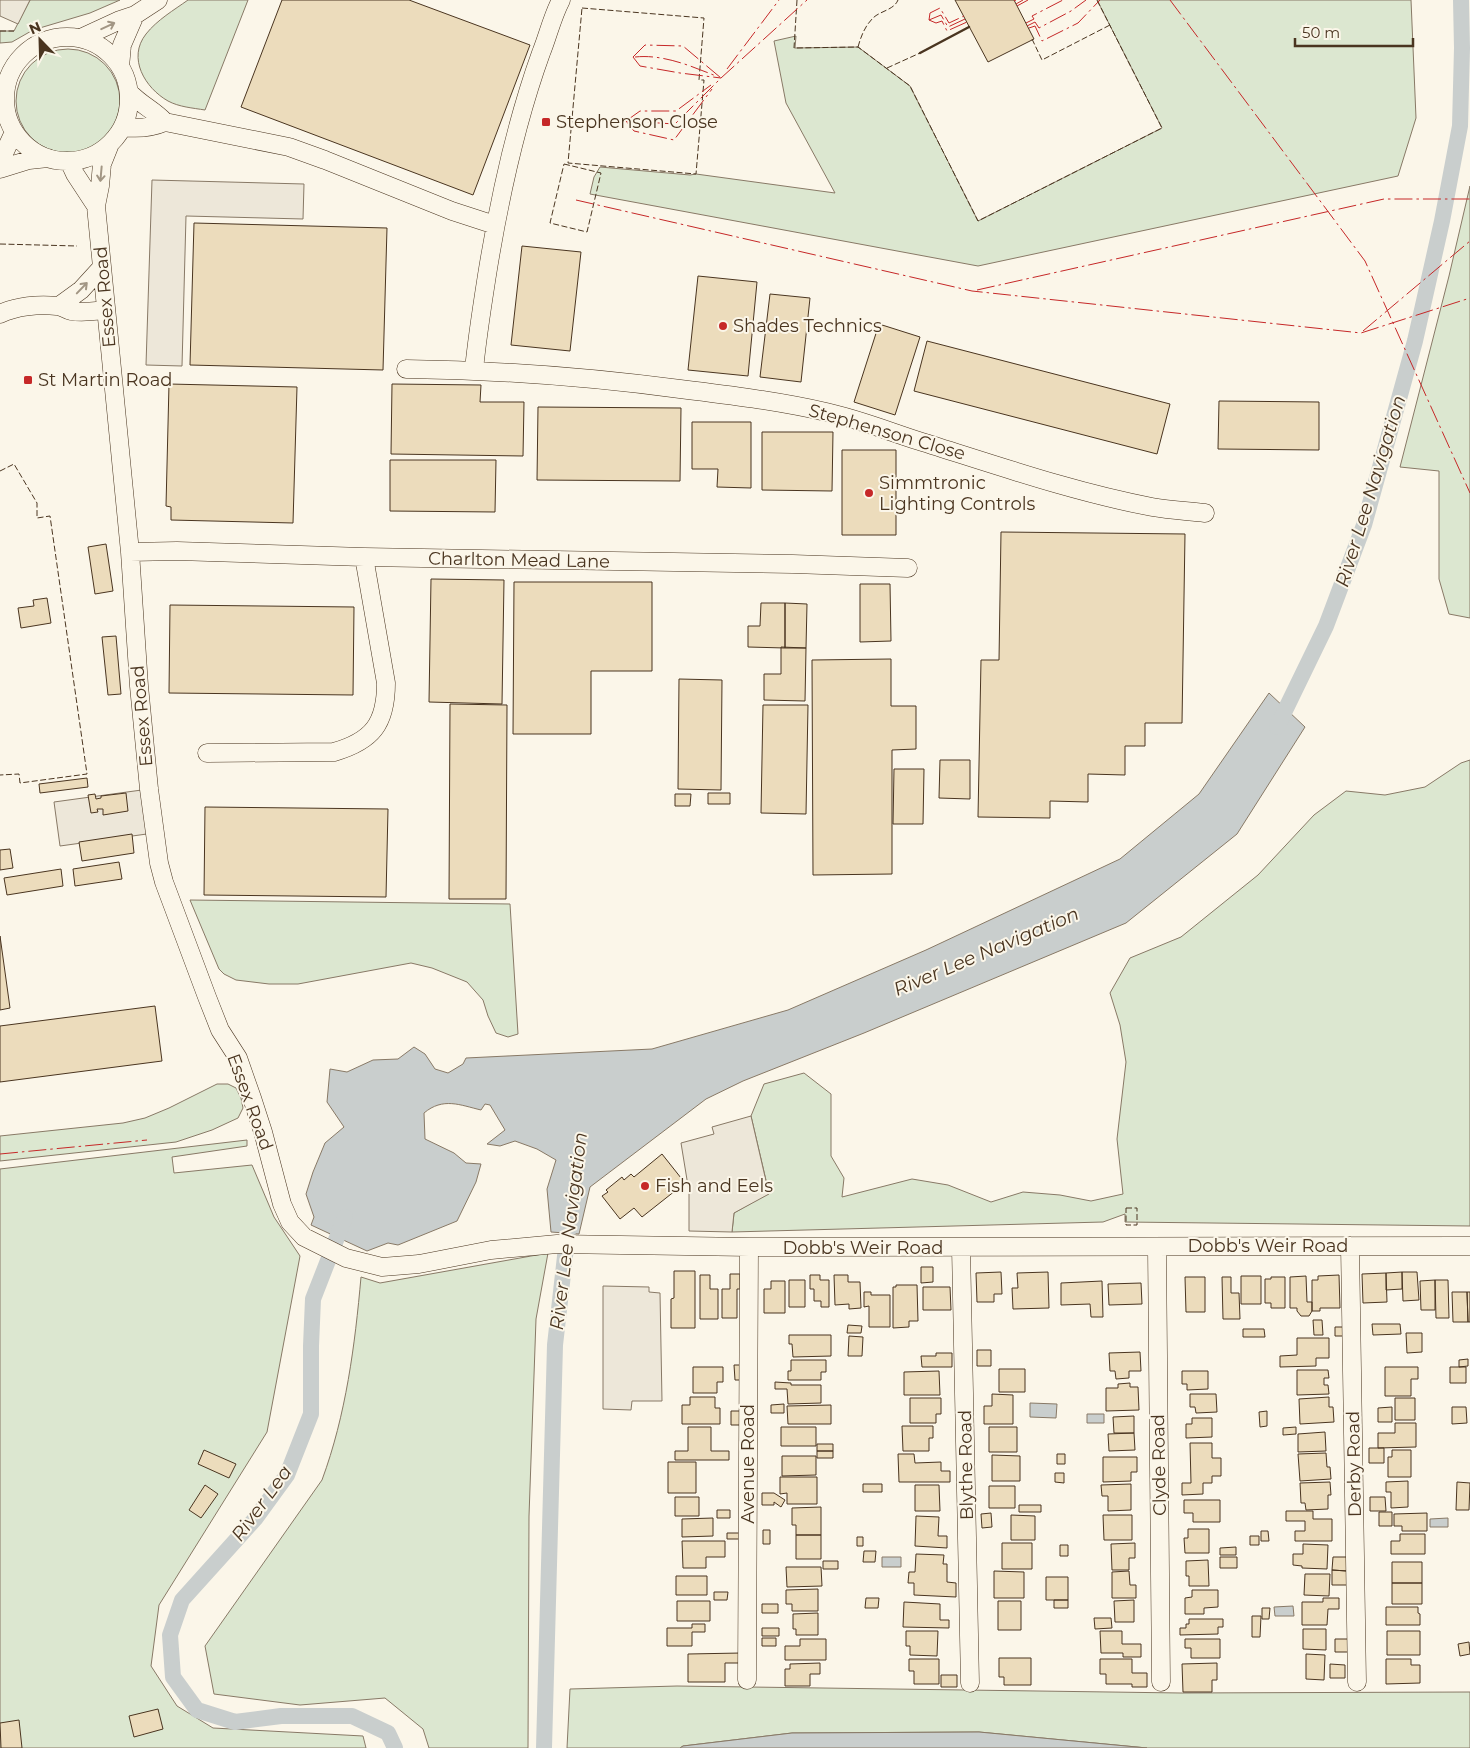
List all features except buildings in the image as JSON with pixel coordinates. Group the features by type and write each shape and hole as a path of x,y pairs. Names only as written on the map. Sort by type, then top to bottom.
{"street":[{"path":"81,38 135,15 158,0"},
{"path":"474,370 477,334 495,226 515,135 555,11 561,0"},
{"path":"120,67 122,46 135,15"},
{"path":"63,37 81,38 98,45 113,57 124,73 129,92 129,110 123,127 101,152 88,158 69,162 37,154 23,143 14,132 3,102 10,75 18,62 30,49 46,41 63,37"},
{"path":"0,62 18,62"},
{"path":"129,92 139,103 165,122 289,148 325,160 452,211 495,226"},
{"path":"123,127 136,129 154,127 165,122"},
{"path":"0,162 14,132"},
{"name":"Essex Road","path":"110,144 102,164 96,206 130,552 139,686 151,807 159,862 164,882 220,1030 238,1058 265,1139 282,1204"},
{"path":"0,169 19,163 48,158"},
{"name":"Essex Road","path":"69,162 85,191 96,206"},
{"path":"59,306 81,290 102,266"},
{"path":"0,314 20,308 59,306 69,311 106,310"},
{"name":"Stephenson Close","path":"406,369 474,370 628,381 755,398 826,412 864,422 1013,471 1100,496 1154,507 1205,513"},
{"name":"Charlton Mead Lane","path":"130,552 177,551 364,557 908,568"},
{"path":"206,753 334,752 352,747 370,735 380,719 386,701 386,683 364,557"},
{"name":"Dobb's Weir Road","path":"282,1204 290,1222 304,1236 346,1258 382,1267 394,1267 492,1250 551,1244 961,1248 1470,1246"},
{"name":"Derby Road","path":"1350,1246 1357,1682"},
{"name":"Avenue Road","path":"747,1680 749,1247"},
{"name":"Clyde Road","path":"1157,1247 1161,1682"},
{"name":"Blythe Road","path":"961,1248 970,1683"}],"green space":[{"path":"30,0 120,0 90,13 33,30 12,42 0,43 0,31 14,31"},
{"path":"188,0 248,0 205,110 177,105 168,101 152,88 146,80 141,72 139,62 138,53 146,34 160,20"},
{"path":"1097,0 1411,0 1416,118 1398,176 978,266 590,194 594,177 600,167 696,174 835,193 786,103 774,41 796,36 795,48 858,47 910,86 978,221 1162,128"},
{"path":"68,49 88,53 97,58 111,72 116,81 120,101 116,121 111,130 97,144 88,149 68,153 48,149 39,144 25,130 20,121 16,101 20,81 25,72 39,58 48,53"},
{"path":"1470,186 1470,618 1449,614 1439,579 1439,471 1400,467"},
{"path":"1470,760 1470,1226 1125,1222 1125,1214 1103,1222 732,1232 734,1213 769,1193 751,1116 764,1084 804,1073 831,1094 831,1156 844,1178 842,1197 912,1179 948,1185 991,1202 1023,1192 1060,1195 1091,1201 1123,1194 1117,1139 1126,1062 1120,1025 1110,993 1130,958 1181,937 1258,875 1314,815 1346,791 1385,795 1425,787 1461,763"},
{"path":"190,900 510,904 518,1034 508,1037 496,1033 483,1000 467,982 432,968 411,963 298,984 269,984 236,980 219,969"},
{"path":"217,1084 228,1084 236,1088 243,1108 238,1118 212,1130 176,1142 0,1161 0,1136 123,1123 145,1118"},
{"path":"247,1140 247,1146 172,1157 174,1173 252,1165 274,1217 300,1256 267,1432 159,1605 151,1666 177,1706 213,1728 363,1736 366,1748 0,1748 0,1169"},
{"path":"548,1253 536,1319 529,1516 528,1748 429,1748 423,1729 385,1698 300,1705 214,1694 205,1646 322,1480 337,1430 348,1380 361,1277 380,1283"},
{"path":"677,1686 1181,1693 1470,1692 1470,1748 1147,1748 979,1732 792,1733 683,1746 680,1748 567,1748 570,1689"}],"shaded area":[{"path":"0,0 30,0 18,24 0,16"},
{"path":"152,180 304,184 303,219 186,216 182,366 146,365"},
{"path":"149,789 154,833 60,846 54,802"},
{"path":"751,1116 769,1194 734,1213 732,1232 689,1231 689,1192 681,1143 714,1134 712,1127"},
{"path":"603,1286 649,1287 649,1292 660,1293 662,1401 632,1401 631,1410 603,1409"}],"water":[{"path":"1269,693 1305,727 1237,834 1126,923 864,1033 743,1081 706,1099 590,1187 579,1234 551,1232 547,1189 556,1160 537,1149 515,1141 500,1146 487,1144 505,1130 490,1105 485,1104 481,1110 452,1104 438,1105 424,1113 425,1139 454,1153 466,1163 481,1164 476,1182 457,1221 398,1245 388,1243 367,1251 311,1225 314,1217 306,1194 313,1172 325,1143 344,1127 327,1102 330,1069 347,1072 373,1060 398,1059 414,1047 425,1054 435,1069 448,1073 463,1064 466,1058 652,1049 788,1010 926,950 1120,859 1199,794"},
{"path":"1030,1403 1057,1404 1056,1418 1030,1417"},
{"path":"1087,1414 1104,1414 1104,1423 1087,1423"},
{"path":"1448,1518 1448,1527 1430,1527 1430,1519"},
{"path":"882,1557 901,1557 901,1567 882,1567"},
{"path":"1293,1606 1294,1616 1275,1616 1274,1607"},
{"path":"979,1732 1147,1748 680,1748 683,1746 792,1733"}],"waterway":[{"name":"River Lee Navigation","path":"1277,727 1326,626 1364,525 1415,341 1442,221 1460,126 1461,0"},
{"name":"River Lee Navigation","path":"544,1748 555,1345 570,1212"},
{"name":"River Lea","path":"345,1217 313,1299 311,1414 287,1475 255,1519 182,1600 170,1635 173,1677 197,1710 235,1722 281,1716 352,1716 388,1733 395,1748"}],"fence":[{"path":"797,0 794,48 858,47 910,86 978,221 1162,128 1097,0"},
{"path":"858,47 860,39 870,21 893,6 898,0"},
{"path":"582,8 704,18 699,80 704,80 696,174 568,163 582,8"},
{"path":"1032,39 1042,60 1110,25"},
{"path":"0,31 14,31"},
{"path":"887,68 920,53"},
{"path":"564,164 601,173 587,232 550,223 564,164"},
{"path":"0,244 77,246"},
{"path":"0,471 14,464 37,503 37,518 50,516 87,774 20,783 19,774 0,775"},
{"path":"1126,1208 1137,1208 1137,1225 1126,1225 1126,1208"}],"wall":[{"path":"920,53 969,27"}],"power":[{"path":"727,69 779,0"},
{"path":"626,121 675,124 721,78 807,0"},
{"path":"1016,4 1023,0"},
{"path":"1017,6 1028,0"},
{"path":"1026,23 1034,19 1032,16 1063,0"},
{"path":"1027,26 1035,22 1039,28 1071,11 1086,0"},
{"path":"1029,28 1035,26 1042,41 1078,23 1100,0"},
{"path":"1170,0 1365,261 1470,493"},
{"path":"929,20 930,13 940,8 949,23 964,16"},
{"path":"929,20 941,15 948,27 965,19"},
{"path":"929,20 936,23 942,21 947,31 967,22"},
{"path":"633,57 645,45 683,46 721,78"},
{"path":"633,57 640,66 721,78"},
{"path":"635,57 666,59 716,76"},
{"path":"626,121 640,111 676,111 711,85"},
{"path":"626,121 634,131 674,140 712,89"},
{"path":"977,290 1384,199 1470,199"},
{"path":"576,200 972,291 1361,333 1470,298"},
{"path":"1363,331 1470,241"},
{"path":"0,1154 147,1140"}],"place":[{"name":"Stephenson Close","path":"546,122"},
{"name":"Shades Technics","path":"723,326"},
{"name":"St Martin Road","path":"28,380"},
{"name":"Simmtronic Lighting Controls","path":"869,493"},
{"name":"Fish and Eels","path":"645,1186"}]}
